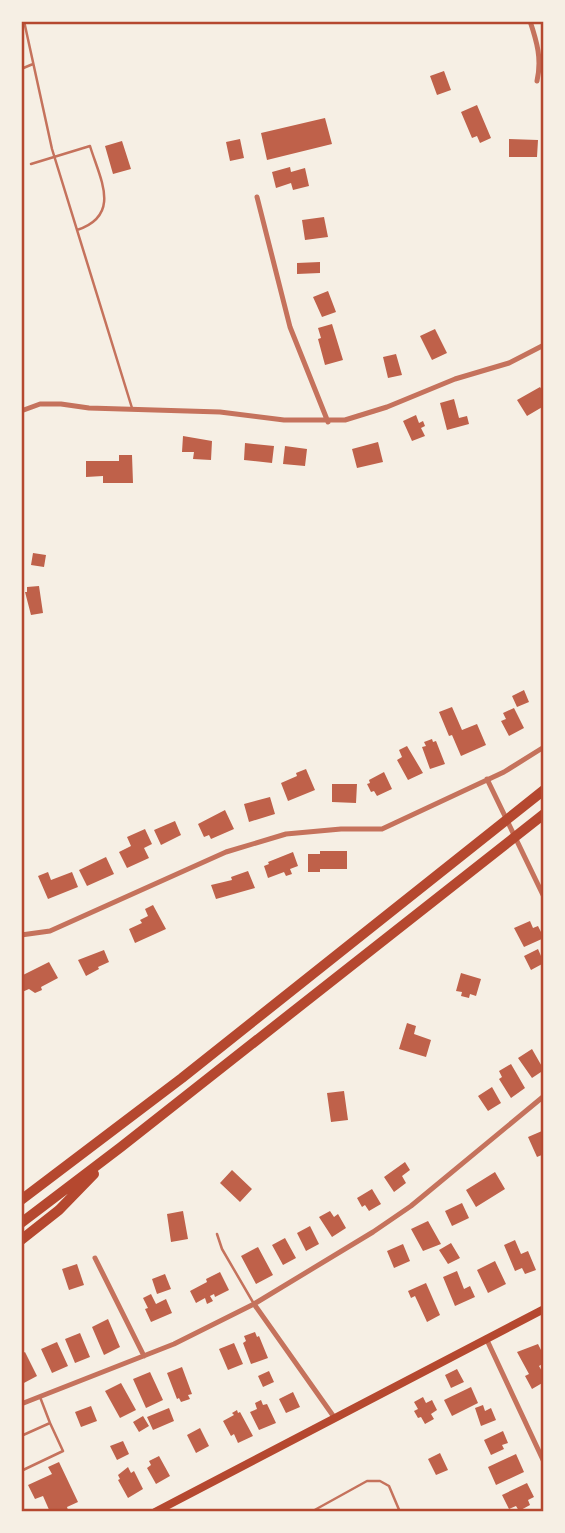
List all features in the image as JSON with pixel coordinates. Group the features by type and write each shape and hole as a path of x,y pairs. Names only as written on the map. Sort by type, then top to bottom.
{"highway":[{"path":"21,1200 182,1078 544,790"},
{"path":"21,1223 544,814"},
{"path":"21,1240 59,1210 121,1147"}],"main road":[{"path":"155,1512 544,1309"}],"street":[{"path":"530,21 539,48 537,81"},
{"path":"257,197 290,327 328,422"},
{"path":"21,411 40,404 220,412 284,420 345,420 369,414 455,379 509,363 544,345"},
{"path":"21,934 50,931 226,852 286,834 341,829 382,829 504,772 544,747"},
{"path":"487,779 544,897"},
{"path":"21,1404 174,1344 254,1304 411,1206 544,1096"},
{"path":"95,1258 144,1356"},
{"path":"254,1304 334,1417"},
{"path":"486,1338 544,1462"}],"lane":[{"path":"24,21 55,157 132,408"},
{"path":"21,69 33,64"},
{"path":"31,164 90,146 104,190 105,205 96,222 77,230"},
{"path":"217,1234 222,1249 254,1304"},
{"path":"21,1471 64,1451 40,1397"},
{"path":"21,1436 50,1423"},
{"path":"311,1512 367,1482 376,1480 389,1486 400,1512"}],"building":[{"path":"444,71 451,90 437,95 430,76"},
{"path":"477,105 491,138 480,143 477,136 472,138 461,112"},
{"path":"325,118 332,144 267,160 261,133"},
{"path":"240,139 244,158 230,161 226,142"},
{"path":"509,139 538,140 537,157 509,157"},
{"path":"122,141 131,169 113,174 105,146"},
{"path":"290,167 291,172 305,168 309,186 293,190 291,183 276,188 272,172"},
{"path":"324,217 328,237 305,240 302,220"},
{"path":"320,262 320,273 297,274 297,263"},
{"path":"328,291 336,312 322,317 313,297"},
{"path":"332,324 343,360 325,365 318,328"},
{"path":"435,329 447,353 432,360 420,336"},
{"path":"396,354 402,375 388,378 383,357"},
{"path":"540,387 544,393 544,406 527,416 517,400"},
{"path":"454,399 459,418 467,416 469,424 447,430 440,403"},
{"path":"416,415 419,423 423,421 425,426 421,428 425,436 412,441 403,421"},
{"path":"183,436 212,441 211,460 193,459 194,452 182,452"},
{"path":"378,442 383,462 357,468 352,449"},
{"path":"245,443 274,446 272,463 244,460"},
{"path":"285,446 307,449 305,466 283,464"},
{"path":"119,455 132,455 133,483 103,483 103,476 86,477 86,461 119,461"},
{"path":"33,553 46,555 44,567 31,565"},
{"path":"39,586 43,613 31,615 25,592 27,587"},
{"path":"524,690 529,702 517,707 512,696"},
{"path":"452,707 462,730 477,724 486,745 461,756 439,712"},
{"path":"514,708 524,728 509,736 501,721 506,719 503,713"},
{"path":"432,739 433,742 436,741 445,764 430,769 422,747 426,746 424,742"},
{"path":"407,746 423,773 408,780 397,760 402,757 399,750"},
{"path":"306,769 315,790 288,801 281,783"},
{"path":"384,772 392,789 377,796 367,784 370,783 369,780"},
{"path":"332,784 357,784 356,803 332,802"},
{"path":"270,797 275,814 249,822 244,804"},
{"path":"225,810 234,829 211,839 209,835 204,837 198,824"},
{"path":"175,821 181,835 161,845 154,830"},
{"path":"145,829 152,844 144,848 149,858 127,868 119,852 131,846 127,837"},
{"path":"320,851 347,851 347,869 308,872 308,854 320,854"},
{"path":"293,852 298,866 290,869 292,874 286,876 284,872 268,878 264,866"},
{"path":"106,857 114,874 87,886 79,870"},
{"path":"248,871 255,888 216,899 211,885 232,880 231,877"},
{"path":"48,872 51,880 72,872 78,887 48,899 38,876"},
{"path":"153,905 166,929 135,943 129,929 142,923 140,920 148,916 145,909"},
{"path":"530,921 533,928 538,926 544,938 524,947 514,928"},
{"path":"538,949 544,963 531,970 524,956"},
{"path":"104,950 109,962 86,976 78,960"},
{"path":"49,962 58,978 35,993 29,989 22,992 21,976"},
{"path":"461,973 481,979 476,996 461,996 462,992 456,991"},
{"path":"407,1023 416,1026 414,1034 431,1040 426,1057 399,1049"},
{"path":"532,1049 544,1070 532,1078 518,1058"},
{"path":"511,1064 525,1088 511,1098 499,1079 502,1077 499,1071"},
{"path":"492,1087 501,1103 488,1111 478,1096"},
{"path":"344,1091 348,1120 331,1122 327,1093"},
{"path":"542,1131 544,1154 537,1157 528,1137"},
{"path":"405,1162 410,1170 402,1176 406,1183 394,1192 384,1177"},
{"path":"232,1170 252,1189 240,1202 220,1183"},
{"path":"495,1172 505,1189 476,1207 466,1190"},
{"path":"372,1189 381,1204 369,1211 365,1205 362,1207 357,1198"},
{"path":"462,1203 469,1218 452,1226 445,1211"},
{"path":"183,1211 188,1239 171,1242 167,1214"},
{"path":"330,1211 334,1217 338,1214 346,1228 332,1237 319,1217"},
{"path":"428,1221 441,1244 423,1251 411,1229"},
{"path":"310,1226 319,1244 306,1251 297,1233"},
{"path":"285,1238 296,1258 283,1265 272,1245"},
{"path":"515,1240 521,1254 528,1251 536,1270 525,1274 522,1268 515,1271 504,1245"},
{"path":"451,1243 460,1258 448,1264 439,1250"},
{"path":"403,1244 410,1261 394,1268 387,1251"},
{"path":"258,1247 273,1275 256,1284 241,1256"},
{"path":"495,1261 506,1284 488,1293 477,1270"},
{"path":"77,1264 84,1285 69,1290 62,1269"},
{"path":"457,1271 464,1289 470,1286 475,1297 455,1306 443,1277"},
{"path":"220,1272 229,1290 215,1297 214,1294 210,1296 213,1301 207,1304 205,1298 196,1303 190,1291"},
{"path":"165,1274 171,1289 157,1294 152,1279"},
{"path":"426,1283 440,1315 427,1322 415,1296 411,1298 408,1291"},
{"path":"151,1294 156,1304 166,1299 172,1313 151,1322 143,1298"},
{"path":"108,1319 120,1347 104,1355 92,1327"},
{"path":"255,1332 268,1358 251,1364 243,1343 246,1341 244,1336"},
{"path":"80,1333 90,1357 75,1363 65,1339"},
{"path":"57,1342 68,1366 52,1373 41,1349"},
{"path":"234,1343 243,1364 228,1370 219,1349"},
{"path":"538,1344 544,1356 544,1363 539,1366 544,1382 532,1389 525,1376 529,1374 517,1352"},
{"path":"25,1352 37,1376 22,1384 21,1354"},
{"path":"182,1367 192,1394 188,1395 190,1399 181,1402 177,1399 167,1373"},
{"path":"457,1369 464,1382 451,1388 445,1375"},
{"path":"269,1371 274,1382 263,1387 258,1376"},
{"path":"150,1372 163,1400 146,1408 133,1379"},
{"path":"121,1383 136,1410 120,1418 105,1391"},
{"path":"471,1387 478,1403 452,1416 444,1400"},
{"path":"293,1392 300,1407 286,1413 279,1399"},
{"path":"423,1397 426,1403 432,1400 437,1410 431,1414 434,1419 425,1424 414,1411 418,1409 414,1402"},
{"path":"261,1400 263,1405 267,1404 276,1423 259,1430 250,1412 257,1409 255,1403"},
{"path":"483,1405 485,1411 491,1408 496,1420 481,1426 475,1408"},
{"path":"91,1406 97,1421 81,1427 75,1412"},
{"path":"169,1408 174,1421 153,1430 147,1417"},
{"path":"237,1410 253,1436 238,1443 223,1421"},
{"path":"143,1416 149,1426 139,1432 133,1422"},
{"path":"200,1428 209,1446 196,1453 187,1435"},
{"path":"503,1431 508,1443 502,1445 504,1449 491,1455 484,1440"},
{"path":"123,1441 129,1454 117,1460 110,1446"},
{"path":"440,1453 448,1470 436,1475 428,1459"},
{"path":"516,1454 524,1472 496,1485 488,1467"},
{"path":"159,1456 170,1476 156,1484 147,1468 151,1465 149,1461"},
{"path":"59,1462 78,1502 67,1507 68,1510 64,1512 50,1512 43,1496 35,1499 28,1485 52,1474 48,1467"},
{"path":"128,1467 131,1473 134,1471 143,1489 128,1498 118,1475"},
{"path":"527,1483 534,1497 528,1500 530,1505 519,1511 516,1506 509,1509 502,1495"}]}
